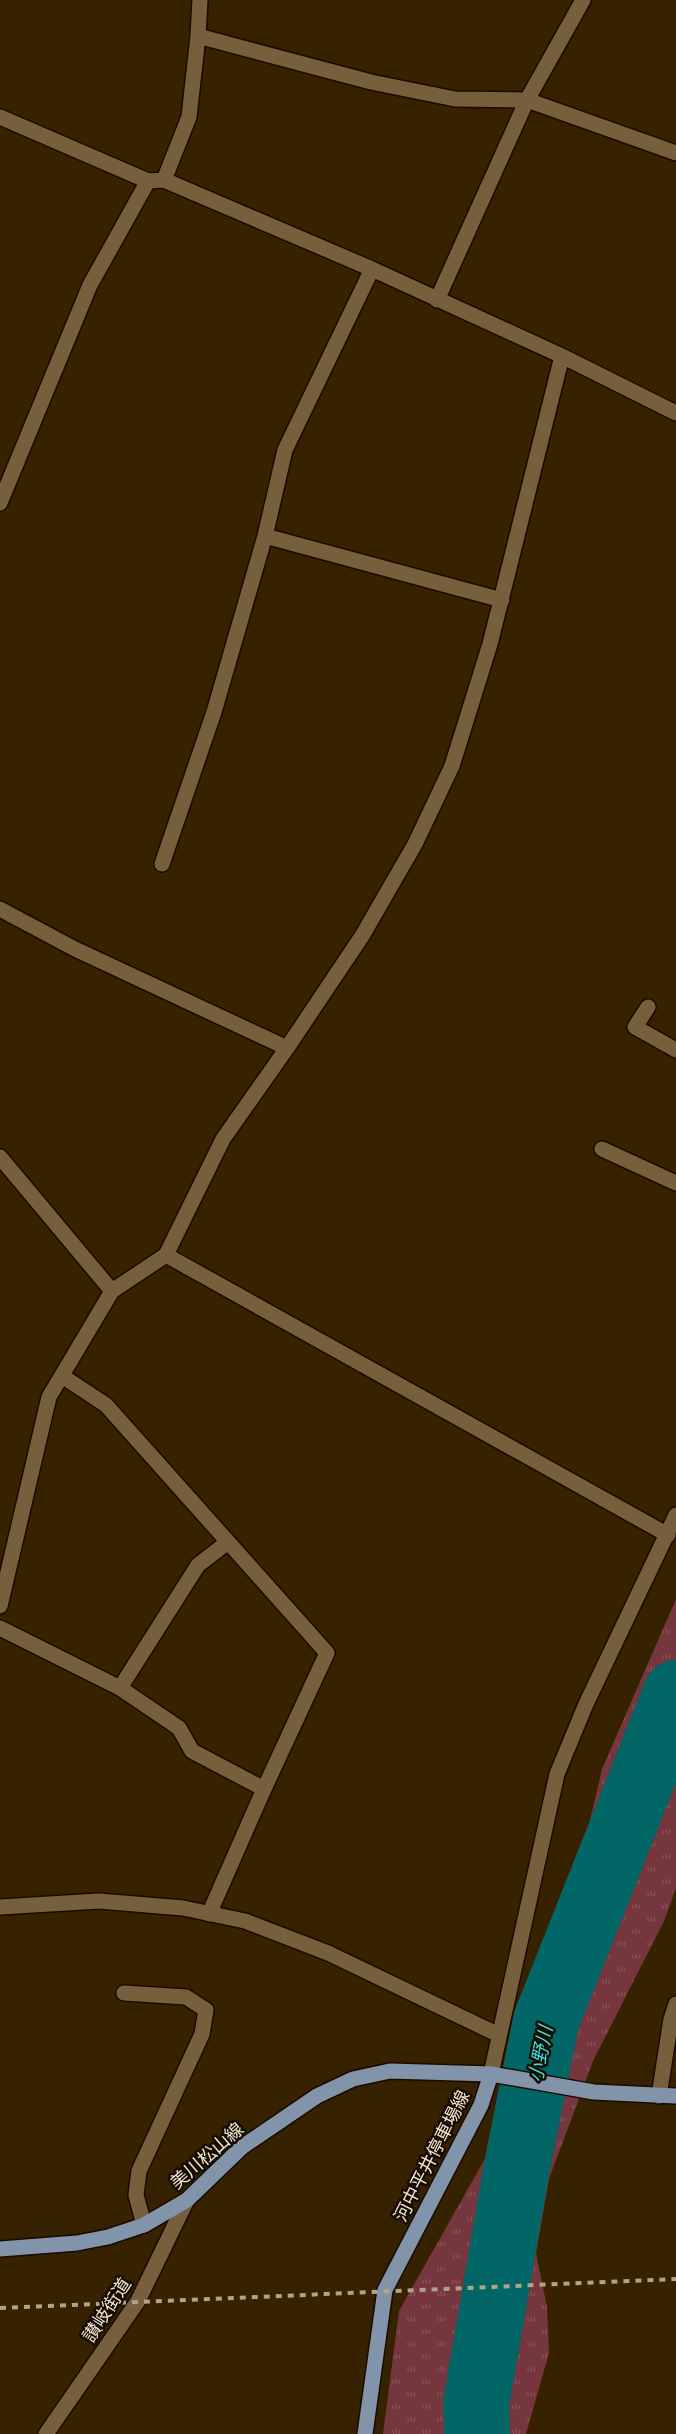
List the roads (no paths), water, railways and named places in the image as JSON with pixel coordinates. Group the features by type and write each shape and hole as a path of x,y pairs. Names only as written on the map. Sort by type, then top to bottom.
{"main road":[{"name":"美川松山線","path":"0,2249 77,2243 108,2238 144,2225 188,2200 242,2147 318,2096 353,2079 390,2071 498,2076"},
{"path":"498,2076 594,2092 676,2096"},
{"name":"河中平井停車場線","path":"365,2434 385,2290 498,2076"}],"street":[{"path":"164,180 189,117 200,0"},
{"path":"437,300 527,100 583,0"},
{"path":"198,36 371,82 446,97 527,100 676,153"},
{"path":"0,117 148,181 164,180 372,269 562,356 676,413"},
{"path":"0,503 90,285 148,181"},
{"path":"162,864 214,712 265,536 285,450 372,269"},
{"path":"0,1606 49,1397 112,1291 166,1255 223,1139 362,936 415,844 452,766 502,600 562,356"},
{"path":"265,536 502,600"},
{"path":"0,909 75,948 287,1048"},
{"path":"648,1007 635,1027 676,1050"},
{"path":"602,1149 676,1183"},
{"path":"0,1158 112,1291"},
{"path":"166,1255 668,1535"},
{"path":"62,1376 106,1405 328,1653 264,1789 209,1914"},
{"path":"498,2076 499,2034 557,1774 586,1704 676,1515"},
{"path":"120,1688 198,1565 228,1542"},
{"path":"0,1628 120,1688 179,1728 192,1751 264,1789"},
{"path":"0,1907 99,1901 182,1908 245,1921 328,1953 499,2034"},
{"path":"124,1993 186,1997 206,2010 202,2034 139,2171 136,2195 144,2225"},
{"path":"659,2096 670,2019 676,2004"},
{"name":"讃岐街道","path":"46,2434 138,2301 188,2200"}],"waterway":[{"name":"小野川","path":"477,2434 476,2404 517,2166 546,2021 676,1693"}],"railway":[{"path":"0,2308 676,2279"}]}
